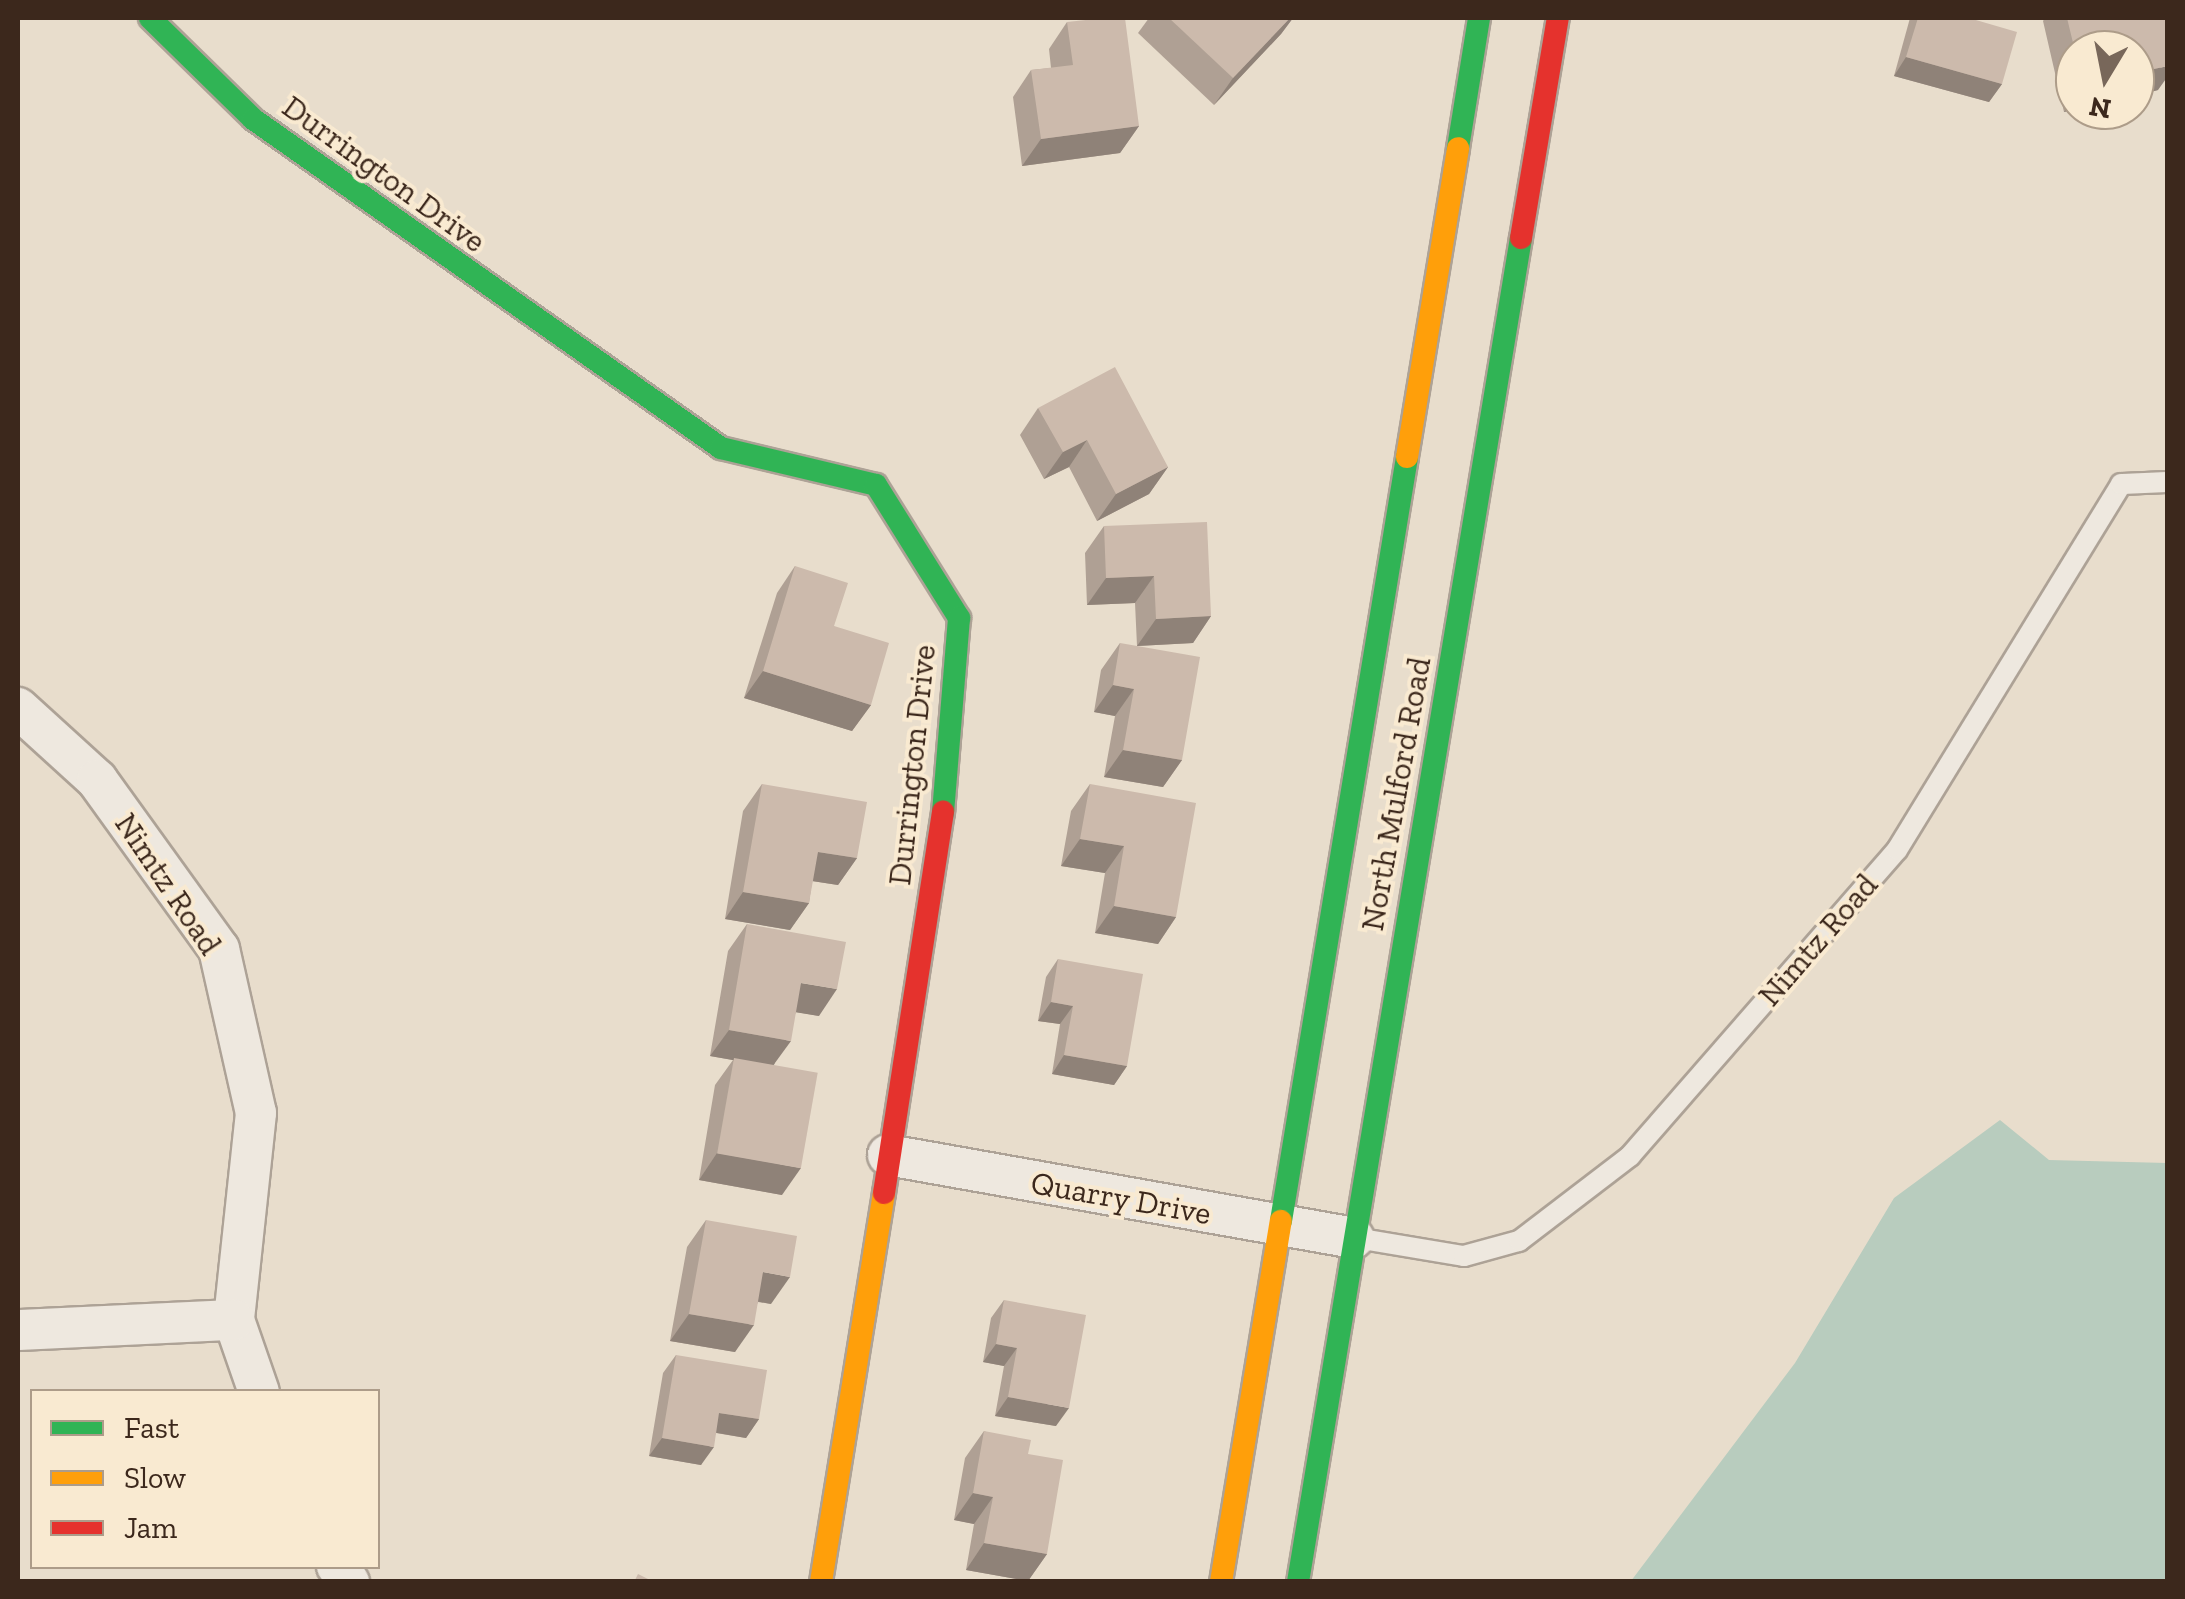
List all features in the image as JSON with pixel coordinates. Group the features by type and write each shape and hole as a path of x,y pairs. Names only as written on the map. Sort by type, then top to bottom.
{"street":[{"name":"Durrington Drive","path":"150,18 252,119 721,448 876,486 959,618 940,850 822,1582"},
{"name":"North Mulford Road","path":"1222,1582 1276,1226 1479,18"},
{"name":"North Mulford Road","path":"1298,1582 1558,18"},
{"name":"Nimtz Road","path":"18,708 96,780 219,949 256,1113 234,1320 259,1389"},
{"name":"Quarry Drive","path":"888,1155 1354,1238"},
{"path":"18,1330 234,1320"}],"lane":[{"name":"Nimtz Road","path":"1354,1238 1464,1256 1519,1241 1630,1156 1897,850 2122,484 2168,482"}],"shaded area":[{"path":"2000,1120 2049,1160 2167,1163 2167,1581 1631,1581 1795,1363 1894,1198"}],"building":[{"path":"1125,18 1139,126 1041,139 1031,70 1073,65 1067,22"},
{"path":"1169,18 1290,18 1233,78"},
{"path":"1918,18 1969,18 2017,32 2002,84 1906,57"},
{"path":"2067,18 2166,18 2168,66 2155,69 2155,30 2070,30"},
{"path":"1115,367 1168,467 1116,494 1087,440 1063,452 1038,408"},
{"path":"1207,522 1211,616 1156,619 1154,576 1106,578 1104,526"},
{"path":"795,566 848,583 834,626 889,643 871,705 763,671"},
{"path":"1120,643 1200,657 1182,760 1123,750 1134,689 1113,685"},
{"path":"762,784 867,802 857,858 818,852 809,903 743,892"},
{"path":"1090,784 1196,803 1176,917 1114,906 1124,846 1080,839"},
{"path":"747,924 846,942 837,989 801,983 791,1041 729,1030"},
{"path":"1058,959 1143,974 1127,1066 1064,1055 1073,1006 1051,1002"},
{"path":"734,1058 818,1073 801,1168 717,1154"},
{"path":"706,1220 797,1236 790,1277 763,1272 754,1325 689,1314"},
{"path":"1004,1300 1086,1315 1069,1408 1008,1397 1017,1348 996,1344"},
{"path":"676,1355 767,1370 759,1419 719,1413 714,1447 662,1438"},
{"path":"984,1431 1031,1440 1028,1454 1063,1460 1047,1554 984,1543 993,1497 973,1493"},
{"path":"638,1574 654,1582 634,1582"}],"traffic: fast":[{"path":"150,18 253,119 721,448 876,485 959,618 943,812"},
{"path":"1458,148 1479,18"},
{"path":"1298,1582 1521,238"},
{"path":"1281,1221 1407,457"}],"traffic: slow":[{"path":"1407,457 1458,148"},
{"path":"821,1582 884,1193"},
{"path":"1221,1582 1281,1221"}],"traffic: jam":[{"path":"1521,238 1558,18"},
{"path":"884,1193 943,812"}]}
